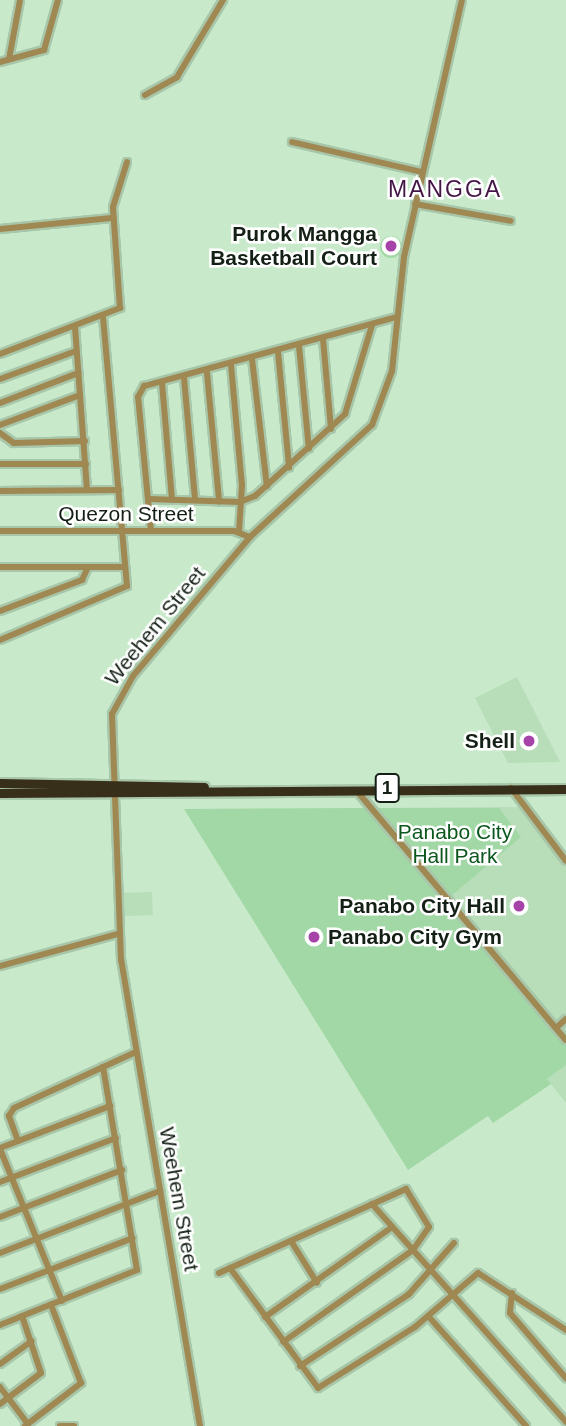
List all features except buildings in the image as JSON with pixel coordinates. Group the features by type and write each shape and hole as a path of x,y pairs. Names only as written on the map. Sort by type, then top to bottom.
{"highway":[{"name":"1","path":"0,783 114,788 566,789"},
{"name":"1","path":"0,793 114,788"}],"street":[{"path":"9,59 20,0"},
{"path":"0,62 44,50 58,0"},
{"path":"145,94 177,77 223,0"},
{"name":"Weehem Street","path":"200,1426 118,934 111,723 121,692 250,537 372,425 393,372 397,317 415,204 462,0"},
{"path":"292,142 422,172"},
{"path":"0,354 103,316 121,302 113,218 127,162"},
{"path":"415,204 512,221"},
{"path":"0,229 113,218"},
{"path":"0,639 123,591 125,567 103,316"},
{"path":"151,531 139,393 162,383 207,373 397,317"},
{"path":"148,499 240,502 267,486 331,429 355,393 372,324"},
{"path":"75,327 87,490"},
{"path":"323,339 331,429"},
{"path":"299,346 309,449"},
{"path":"0,379 76,351"},
{"path":"278,352 289,467"},
{"path":"252,359 267,486"},
{"path":"231,365 240,502 239,531"},
{"path":"0,402 78,373"},
{"path":"207,373 219,501"},
{"path":"184,378 195,500"},
{"path":"162,383 172,500"},
{"path":"0,425 80,395"},
{"path":"0,433 14,443 85,441"},
{"path":"0,464 86,464"},
{"path":"0,491 119,490"},
{"name":"Quezon Street","path":"0,531 239,531 250,537"},
{"path":"0,567 125,567"},
{"path":"0,611 82,580 88,567"},
{"path":"512,788 566,861"},
{"path":"355,789 566,1040"},
{"path":"0,966 118,934"},
{"path":"556,1028 566,1019"},
{"path":"18,1141 11,1111 136,1052"},
{"path":"0,1325 135,1273 134,1238 103,1067"},
{"path":"62,1301 0,1148 110,1106"},
{"path":"0,1182 116,1138"},
{"path":"0,1217 122,1170"},
{"path":"219,1273 406,1189 429,1227 412,1250 283,1342"},
{"path":"0,1253 160,1191"},
{"path":"372,1204 566,1422"},
{"path":"265,1317 317,1283 392,1227"},
{"path":"0,1289 134,1238"},
{"path":"291,1241 317,1283"},
{"path":"300,1366 433,1273 454,1243"},
{"path":"230,1268 300,1366 321,1388 429,1317 478,1273 566,1330"},
{"path":"512,1293 510,1313 566,1378"},
{"path":"0,1387 26,1425 81,1383 51,1305"},
{"path":"0,1404 41,1373 22,1317"},
{"path":"429,1317 526,1426"},
{"path":"0,1364 32,1341"},
{"path":"60,1426 75,1426"}],"shaded area":[{"path":"517,677 560,762 508,763 475,698"},
{"path":"530,807 566,852 566,1045 367,808"},
{"path":"152,892 153,915 123,916 122,893"},
{"path":"566,1065 566,1103 547,1079"}],"green space":[{"name":"Purok Mangga Basketball Court","path":"391,236 399,239 402,247 399,255 391,258 383,255 380,247 383,239"},
{"path":"367,808 566,1045 566,1065 547,1079 551,1084 493,1123 488,1116 408,1170 184,809"},
{"name":"Panabo City Hall Park","path":"378,808 499,808 521,837 451,896"}],"place":[{"name":"Purok Mangga Basketball Court","path":"391,246"},
{"name":"Shell","path":"529,741"},
{"name":"Panabo City Hall","path":"519,906"},
{"name":"Panabo City Gym","path":"314,937"}],"district":[{"name":"MANGGA","path":"445,189"}]}
